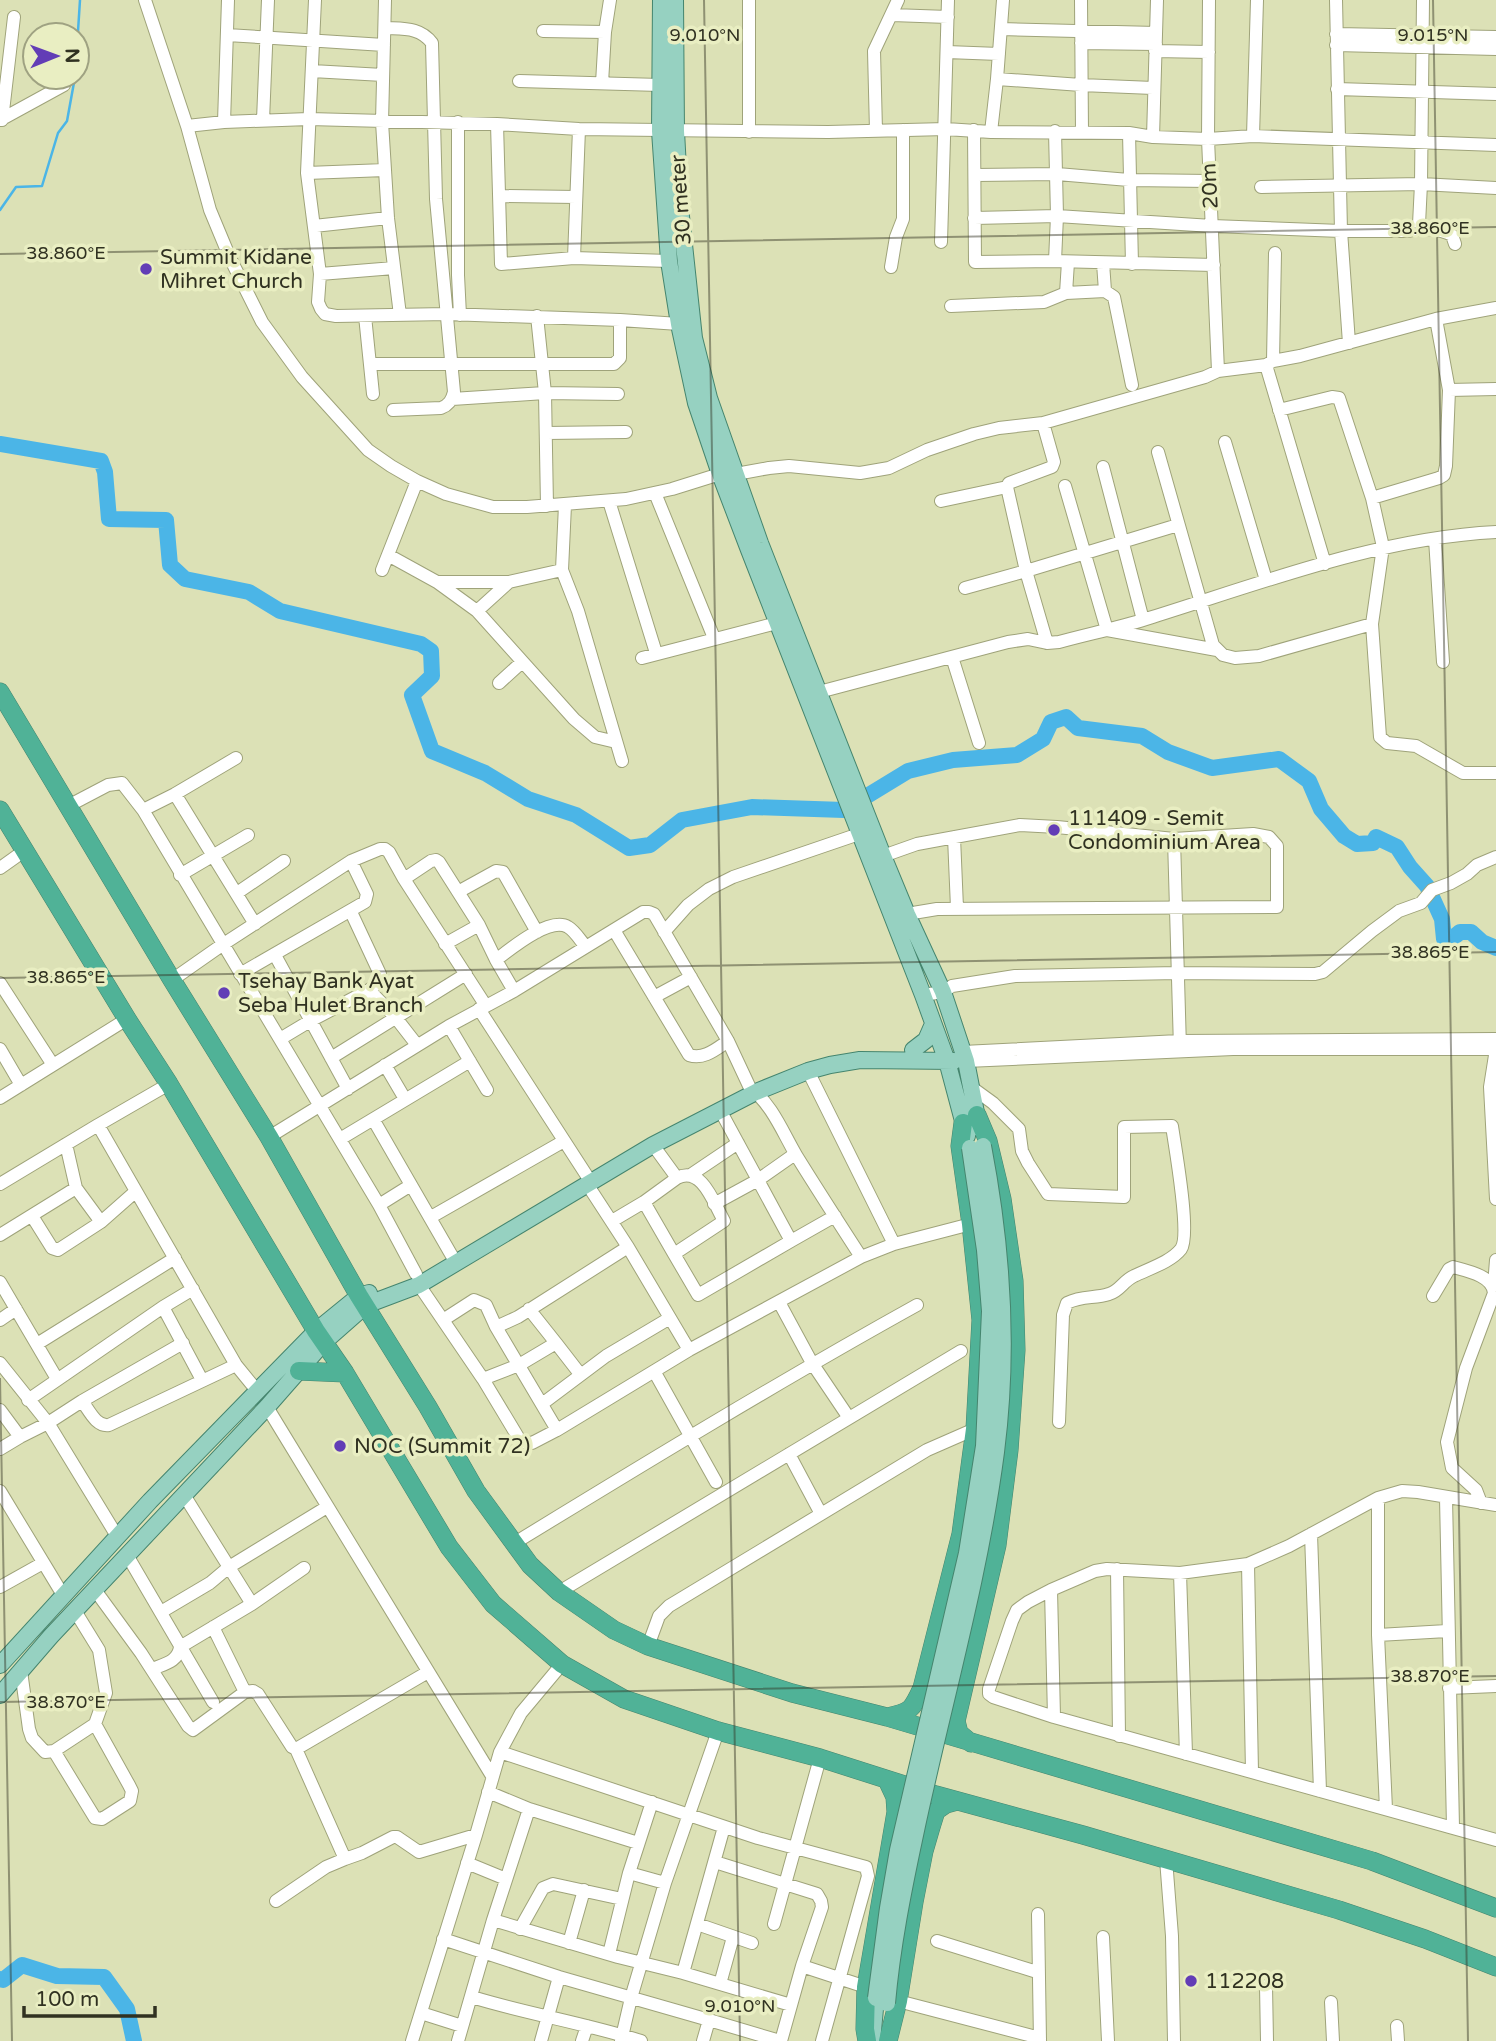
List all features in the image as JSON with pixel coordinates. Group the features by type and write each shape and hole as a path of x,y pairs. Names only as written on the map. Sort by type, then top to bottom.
{"highway":[{"path":"0,692 269,1137 476,1491 513,1544 559,1592 614,1630 648,1646 792,1693 887,1717 1372,1861 1496,1908"},
{"path":"0,810 449,1547 493,1604 562,1664 624,1699 718,1731 820,1758 957,1801 1339,1910 1496,1967"},
{"path":"887,1717 905,1713 914,1705 922,1688 961,1534 975,1429 981,1320 960,1146 970,1119"},
{"path":"970,1119 988,1141 1002,1199 1014,1281 1016,1350 1009,1450 997,1545 956,1721 959,1733 971,1743"},
{"path":"299,1371 345,1373"},
{"path":"886,2041 882,1997 896,1812 895,1797 887,1780"},
{"path":"869,2041 865,2020 882,1997 936,1811 957,1801"}],"main road":[{"path":"661,0 660,131 669,261 696,403 760,543 820,692 859,816 883,856 906,914 943,992 971,1087 970,1119"},
{"name":"30 meter","path":"675,0 680,207 694,338 728,474"},
{"path":"728,474 777,623 852,796"},
{"path":"859,816 859,834 970,1119 977,1147 990,1311 984,1446 967,1553 898,1850 888,1908 882,1997"},
{"path":"913,1050 926,1040 933,1024"},
{"path":"417,1279 452,1256 587,1180 804,1064 876,1050 913,1050 945,1056"},
{"path":"0,1665 117,1536 258,1392 362,1300 417,1279 587,1180 684,1118 753,1090 808,1071 860,1060 964,1057"},
{"path":"0,1695 114,1568 267,1407 299,1371 320,1336"},
{"path":"100,1555 114,1568"}],"street":[{"path":"145,0 187,126 210,210 262,322 302,377 368,450 417,481 446,494 493,508 609,501 654,493 728,474 789,466 860,473 889,468 927,450 974,434 999,428 1043,424 1218,371 1269,363 1436,319 1496,309"},
{"path":"224,122 228,0"},
{"path":"262,120 268,0"},
{"path":"315,0 307,173 320,274 318,302 325,314 537,316 679,324"},
{"path":"385,0 382,122 388,218 400,315"},
{"path":"602,83 610,0"},
{"path":"749,0 749,131"},
{"path":"876,131 874,51 898,0"},
{"path":"941,242 948,0"},
{"path":"992,132 1003,0"},
{"path":"1082,0 1082,132"},
{"path":"1153,137 1157,0"},
{"name":"20m","path":"1209,0 1208,139 1218,371"},
{"path":"1253,136 1257,0"},
{"path":"1336,0 1341,231 1349,343"},
{"path":"1415,229 1419,224 1421,184 1423,0"},
{"path":"892,15 948,17"},
{"path":"1,120 14,17"},
{"path":"385,28 421,31 432,43 436,199 454,392 452,399 441,408 393,410"},
{"path":"1001,29 1156,42 1209,51"},
{"path":"543,31 605,32"},
{"path":"227,35 384,45"},
{"path":"1423,42 1496,37"},
{"path":"1336,40 1423,42 1496,50"},
{"path":"947,52 999,54"},
{"path":"312,71 383,75"},
{"path":"998,79 1153,88"},
{"path":"519,81 660,85"},
{"path":"1337,89 1496,94"},
{"path":"1,120 53,91"},
{"path":"187,126 309,119 458,122 579,130 946,129 1129,133 1153,137 1208,139 1253,136 1496,145"},
{"path":"458,122 460,315"},
{"path":"497,124 501,264 574,258 669,261"},
{"path":"574,258 579,130"},
{"path":"891,267 902,219 903,130"},
{"path":"974,131 975,262 1214,265"},
{"path":"1055,131 1055,261"},
{"path":"1129,133 1132,264"},
{"path":"307,173 385,170"},
{"path":"976,175 1057,174 1129,180 1210,181"},
{"path":"1261,187 1421,184 1496,188"},
{"path":"500,196 576,197"},
{"path":"436,199 458,200"},
{"path":"974,218 1057,216 1341,231 1415,229 1445,231 1452,235 1455,244"},
{"path":"314,226 388,218"},
{"path":"1276,253 1269,363 1279,410 1325,564"},
{"path":"1066,293 1068,262"},
{"path":"1104,263 1105,291"},
{"path":"320,274 394,268"},
{"path":"951,306 1044,302 1066,293 1105,291 1114,297 1132,385"},
{"path":"365,316 373,394"},
{"path":"537,316 545,393 547,506"},
{"path":"1371,498 1444,475 1449,390 1436,319"},
{"path":"370,364 617,362 620,358 620,320"},
{"path":"1449,390 1496,389"},
{"path":"452,399 545,393 618,394"},
{"path":"1279,410 1332,397 1339,398 1371,498 1383,547 1372,624 1380,737 1387,743 1416,746 1463,773 1496,774"},
{"path":"941,501 1007,487 1009,483 1052,467 1054,462 1043,424"},
{"path":"546,433 626,432"},
{"path":"1225,442 1266,580"},
{"path":"1158,452 1213,645 1223,655 1235,658 1259,656 1372,624"},
{"path":"1103,467 1143,620"},
{"path":"382,569 417,481"},
{"path":"1065,486 1107,630"},
{"path":"1007,487 1026,572 1047,643"},
{"path":"654,493 714,638"},
{"path":"609,501 656,653"},
{"path":"565,505 562,570 578,611 622,761"},
{"path":"965,588 1178,525"},
{"path":"820,692 1018,641 1037,640 1047,643 1107,630 1383,547 1496,532"},
{"path":"1435,539 1443,662"},
{"path":"388,555 437,582 477,611 584,728 595,737 616,742"},
{"path":"437,582 509,582 562,570"},
{"path":"477,611 509,582"},
{"path":"642,657 777,623"},
{"path":"1107,630 1217,650"},
{"path":"952,657 979,743"},
{"path":"499,683 522,662"},
{"path":"143,810 236,758"},
{"path":"68,806 116,782 122,783 143,810 379,1205 417,1279 483,1378 521,1442 532,1443 557,1430 689,1350 861,1257 894,1244 971,1224"},
{"path":"175,794 255,924"},
{"path":"883,856 917,844 1020,825 1174,839 1253,834 1269,838 1277,846 1277,907 957,908 906,914"},
{"path":"664,932 688,905 709,888 733,877 859,834"},
{"path":"180,875 247,835"},
{"path":"954,837 957,908"},
{"path":"1174,839 1179,1046"},
{"path":"172,980 222,944 351,862 385,849 466,974 482,1008 565,1141 689,1350"},
{"path":"0,868 24,851"},
{"path":"923,995 943,992 952,986 1015,976 1315,974 1323,972 1399,911 1421,903 1432,890 1451,883 1477,865 1496,857"},
{"path":"404,879 436,860 439,862 479,925 514,991"},
{"path":"237,893 284,861"},
{"path":"240,974 365,902 368,894 351,862"},
{"path":"458,892 496,871 503,872 537,932"},
{"path":"280,1039 380,982 380,974 351,912"},
{"path":"269,1137 449,1026 514,991 643,912 649,912 654,914 691,977 753,1090 778,1122 795,1154 861,1257"},
{"path":"496,960 537,932 555,924 561,924 574,932 586,947"},
{"path":"445,944 479,925"},
{"path":"614,930 689,1055 705,1055 728,1041"},
{"path":"275,955 348,1089"},
{"path":"331,1059 466,974"},
{"path":"654,997 691,977"},
{"path":"0,983 53,1065"},
{"path":"369,990 417,1045"},
{"path":"0,1098 127,1019"},
{"path":"449,1026 487,1090"},
{"path":"964,1057 1179,1046 1496,1039"},
{"path":"1179,1046 1496,1049 1490,1087 1496,1199"},
{"path":"0,1049 21,1085"},
{"path":"340,1139 470,1061"},
{"path":"385,1065 405,1100"},
{"path":"808,1071 894,1244"},
{"path":"0,1184 169,1084"},
{"path":"971,1087 993,1102 1019,1129 1022,1151 1048,1194 1124,1197 1124,1127 1172,1126 1184,1241 1180,1250 1167,1260 1125,1280 1119,1289 1109,1294 1078,1297 1067,1303 1063,1315 1059,1422"},
{"path":"720,1110 791,1241"},
{"path":"373,1119 452,1256"},
{"path":"98,1125 236,1365 258,1392"},
{"path":"431,1217 565,1141"},
{"path":"612,1221 677,1178 692,1174 738,1143"},
{"path":"66,1144 76,1188 101,1222"},
{"path":"653,1145 677,1178"},
{"path":"714,1204 758,1180 795,1154"},
{"path":"674,1254 724,1221 700,1180 692,1174"},
{"path":"379,1205 411,1185"},
{"path":"0,1235 76,1188"},
{"path":"32,1216 55,1250 101,1222 135,1192"},
{"path":"644,1202 698,1295 835,1216"},
{"path":"496,1327 628,1247"},
{"path":"37,1344 175,1258"},
{"path":"1481,1503 1476,1490 1452,1468 1447,1442 1466,1368 1494,1293 1496,1260"},
{"path":"1433,1296 1449,1269 1453,1267 1490,1281 1494,1286"},
{"path":"0,1282 57,1380"},
{"path":"28,1399 193,1289"},
{"path":"443,1320 474,1300 486,1306 557,1430"},
{"path":"779,1302 812,1363 849,1418"},
{"path":"513,1544 812,1363 916,1305"},
{"path":"163,1307 202,1380"},
{"path":"0,1320 16,1309"},
{"path":"529,1309 580,1374"},
{"path":"542,1404 606,1356 670,1318"},
{"path":"0,1449 183,1343"},
{"path":"483,1378 519,1365 556,1343"},
{"path":"559,1592 961,1351"},
{"path":"0,1365 48,1423 117,1536"},
{"path":"82,1401 99,1424 109,1426 236,1365"},
{"path":"654,1371 716,1482"},
{"path":"267,1407 492,1776"},
{"path":"0,1410 20,1437"},
{"path":"648,1646 659,1616 669,1606 927,1450 975,1429"},
{"path":"789,1454 821,1514"},
{"path":"1496,1505 1402,1491 1378,1498 1248,1564 1180,1573 1117,1569 1095,1572 1051,1590 1017,1610 989,1689 989,1694 993,1697 1054,1717 1496,1840"},
{"path":"184,1495 253,1604"},
{"path":"1,1496 63,1595"},
{"path":"1378,1498 1378,1635 1386,1810"},
{"path":"1446,1498 1453,1827"},
{"path":"161,1612 327,1507"},
{"path":"1311,1534 1320,1791"},
{"path":"127,1555 213,1702"},
{"path":"0,1587 43,1563"},
{"path":"1248,1564 1252,1772"},
{"path":"180,1647 253,1604 304,1568"},
{"path":"1117,1569 1119,1736"},
{"path":"1180,1573 1186,1754"},
{"path":"95,1590 193,1730 245,1692 253,1691 258,1694 292,1747 296,1749 345,1860"},
{"path":"1051,1590 1054,1717"},
{"path":"21,1671 29,1729 32,1738 45,1752 54,1751 95,1724 106,1693 99,1650 75,1611"},
{"path":"213,1627 245,1692"},
{"path":"1378,1635 1447,1630"},
{"path":"152,1670 173,1661 179,1655 180,1647"},
{"path":"412,2041 500,1752 521,1713 562,1664"},
{"path":"296,1749 428,1672"},
{"path":"1448,1688 1496,1686"},
{"path":"54,1751 95,1818 102,1818 130,1801 130,1785 95,1724"},
{"path":"622,2038 665,1883 718,1731"},
{"path":"500,1752 724,1827 862,1865 867,1871 822,2041"},
{"path":"774,1924 820,1758"},
{"path":"488,1792 529,1809 638,1843"},
{"path":"608,1954 629,1873 652,1802"},
{"path":"458,2041 529,1809"},
{"path":"683,1973 724,1827"},
{"path":"276,1901 326,1867 393,1837 419,1852 476,1835"},
{"path":"1166,1859 1172,1936 1174,2041"},
{"path":"443,1940 559,1977 780,2041 822,1907 821,1901 817,1894 715,1861"},
{"path":"467,1863 506,1879"},
{"path":"629,1873 665,1883"},
{"path":"520,1929 543,1888 553,1884 622,1899"},
{"path":"569,1943 584,1891"},
{"path":"802,1966 882,1997 1040,2039 1038,1914"},
{"path":"493,1920 791,2005"},
{"path":"697,1924 752,1943"},
{"path":"720,1984 733,1937"},
{"path":"1103,1937 1108,2041"},
{"path":"937,1941 1037,1972"},
{"path":"541,2041 559,1977"},
{"path":"1266,1986 1267,2041"},
{"path":"472,1997 641,2041"},
{"path":"1331,2002 1333,2041"},
{"path":"421,2013 462,2026"},
{"path":"703,2041 709,2020"},
{"path":"582,2041 587,2026"},
{"path":"1397,2026 1398,2041"}],"waterway":[{"path":"79,21 80,0"},
{"path":"0,210 16,187 42,186 58,133 67,121 72,91"},
{"path":"0,444 101,461 105,472 109,519 166,520 170,565 185,579 249,592 280,611 421,644 431,651 432,676 412,695 432,751 485,773 528,799 576,815 629,848 650,845 682,820 752,807 844,810 908,771 953,760 1017,755 1043,739 1051,722 1066,717 1078,728 1142,736 1168,752 1212,768 1279,759 1309,781 1321,809 1344,836 1357,844 1373,843 1376,837 1397,847 1427,886 1442,919 1444,939 1448,942 1460,932 1471,932 1482,942 1496,948"},
{"path":"0,1979 3,1980 22,1965 57,1976 104,1977 127,2009 134,2041"}],"place":[{"name":"Summit Kidane Mihret Church","path":"146,269"},
{"name":"111409 - Semit Condominium Area","path":"1054,830"},
{"name":"Tsehay Bank Ayat Seba Hulet Branch","path":"224,993"},
{"name":"NOC (Summit 72)","path":"340,1446"},
{"name":"112208","path":"1191,1981"}]}
